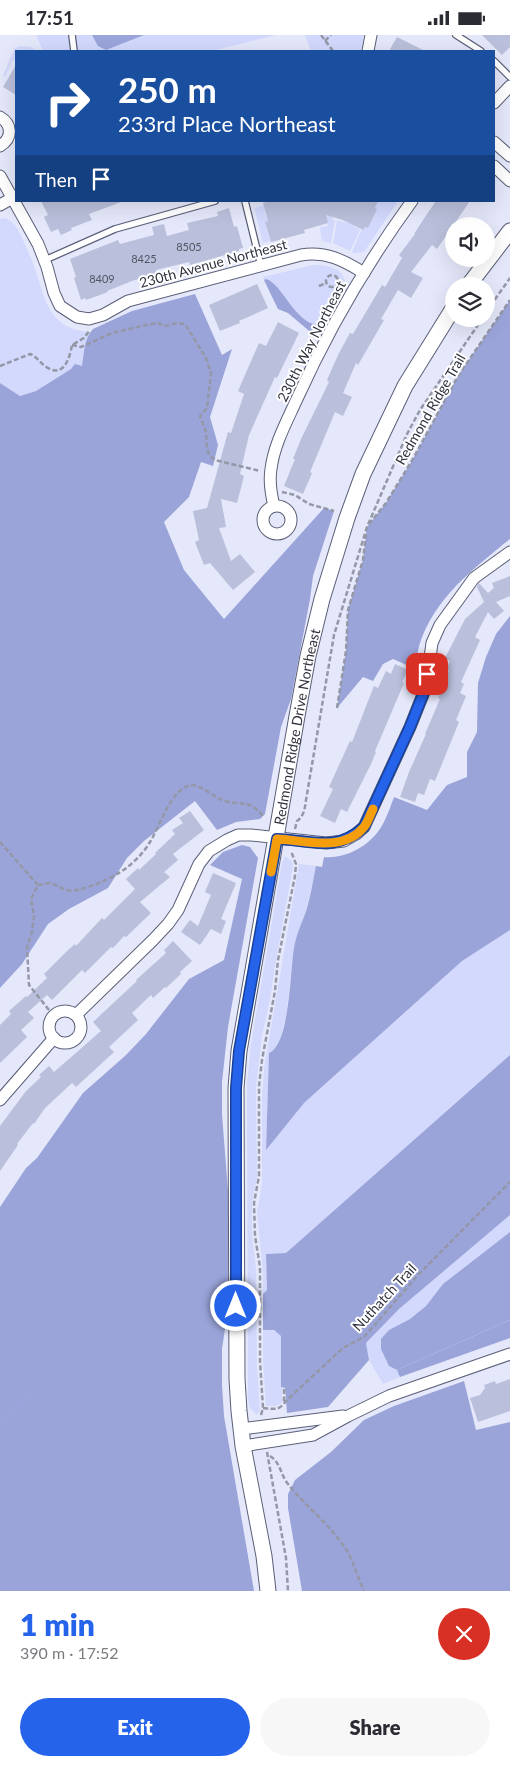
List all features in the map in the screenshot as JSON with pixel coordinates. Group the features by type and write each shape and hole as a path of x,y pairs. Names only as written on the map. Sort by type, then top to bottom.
{"street":[{"path":"368,50 370,35"},
{"path":"495,102 510,86"},
{"path":"0,117 6,121 10,130 8,139 0,146"},
{"path":"495,143 510,156"},
{"path":"495,167 510,181"},
{"path":"0,176 14,197 0,205"},
{"path":"17,202 45,259"},
{"name":"230th Way Northeast","path":"274,506 270,489 271,467 281,433 308,373 335,321 364,273 411,202"},
{"path":"475,277 510,231"},
{"name":"230th Avenue Northeast","path":"45,259 56,301 70,315 82,319 96,318 128,301 301,255 324,254 346,262 364,273"},
{"name":"Redmond Ridge Drive Northeast","path":"268,1591 264,1556 243,1446 236,1379 236,1088 239,1051 308,656 322,599 344,527 364,474 405,386 445,322"},
{"path":"76,1015 168,923 178,910 199,864 209,851 238,835 326,843 344,841 364,827 410,727 426,687 432,643 440,625 474,578 510,552"},
{"path":"62,1011 76,1015 81,1025 79,1035 65,1043 54,1038 50,1031 50,1026 54,1017 62,1011"},
{"path":"0,1100 54,1038"},
{"path":"243,1446 313,1435 389,1395 510,1354"},
{"path":"241,1429 348,1416"}],"lane":[{"path":"72,35 74,50"},
{"path":"456,35 479,50"},
{"path":"495,62 510,77"},
{"path":"45,259 115,229 211,202"},
{"path":"245,202 261,265"}],"path":[{"path":"321,35 332,50"},
{"path":"325,41 331,35"},
{"path":"326,283 330,275 334,275 338,279"},
{"path":"338,279 345,276"},
{"path":"495,299 510,278"},
{"path":"326,283 331,287 335,286 338,283 338,279"},
{"path":"319,286 326,283"},
{"name":"Redmond Ridge Trail","path":"337,708 346,651 348,610 363,560 367,527 386,503 413,459 458,376 510,299"},
{"path":"72,345 81,347 112,333 146,325 158,323 166,326 185,323 206,358 211,373 206,408 200,415 206,431 207,449 210,456 215,460 261,471"},
{"name":"Redmond Ridge Trail","path":"296,826 303,813 306,800 334,635 367,527 407,434 420,410 477,327"},
{"path":"0,366 30,355 36,357 48,369 56,370 62,368 67,363 72,345 84,338 90,330"},
{"path":"284,492 298,497 309,504 334,511"},
{"path":"38,885 49,883 69,891 80,890 117,875 132,864 150,843 170,803 180,791 190,785 194,785 213,797 227,802 252,805 263,816"},
{"path":"0,842 38,885"},
{"path":"261,1415 263,1408 260,1361 260,1267 255,1236 254,1203 259,1176 259,1086 275,991 278,960 295,877 296,864 290,851"},
{"path":"38,885 31,899 34,916 32,932 27,947 29,985 49,1010"},
{"name":"Nuthatch Trail","path":"263,1408 278,1409 283,1406 343,1348 364,1337 419,1274 510,1181"},
{"path":"284,1389 284,1403"},
{"path":"270,1456 277,1461 283,1478 295,1493 347,1551 364,1591"},
{"path":"268,1461 286,1558 288,1591"}],"shaded area":[{"path":"36,35 276,35 216,50 43,50"},
{"path":"92,35 144,35 106,50 98,46"},
{"path":"305,35 364,35 361,50 311,50"},
{"path":"21,46 31,47 36,50 15,50 15,60 12,61 5,77 3,76 15,48"},
{"path":"324,202 333,214 332,219 335,221 331,243 322,241 320,227 328,226"},
{"path":"378,202 397,202 364,252 354,253 352,252 362,229 368,228 376,210"},
{"path":"264,205 268,221 265,222 270,241 263,243 254,208"},
{"path":"5,218 14,224 19,232 33,263 45,299 54,315 68,327 90,332 85,346 82,366 71,369 36,391 20,396 0,383 0,219"},
{"path":"337,221 349,223 360,230 350,251 333,243"},
{"path":"313,265 328,266 337,270 345,281 314,335 288,313 278,309 263,277"},
{"path":"266,279 278,288 303,319 320,325 314,335 288,313 278,309 264,280"},
{"path":"195,294 222,355 232,349 210,417 218,445 213,466 201,462 189,497 164,522 184,570 224,619 324,508 334,511 313,576 291,699 281,727 265,814 260,819 236,822 217,830 195,801 144,841 127,858 108,888 69,909 48,924 22,964 0,988 0,383 20,396 36,391 71,369 75,364 82,366 86,341 93,329 132,311"},
{"path":"510,300 510,539 469,573 434,613 418,649 416,669 393,659 383,664 373,681 363,677 337,708 346,651 348,610 363,560 367,527 386,503 413,459 458,376 492,327 495,327 495,322"},
{"path":"510,616 510,930 462,961 304,1103 266,1150 269,1053 276,1047 285,1022 295,943 307,908 316,866 322,867 324,857 351,853 367,843 384,822 394,797 427,810 447,785 467,777 467,752 477,732 478,683 496,634"},
{"path":"242,845 250,847 258,858 228,1027 222,1082 222,1114 228,1191 228,1279 226,1322 222,1349 222,1385 224,1416 254,1591 0,1591 0,1207 26,1168 37,1158 83,1093 126,1055 146,1034 189,979 224,960 242,879 210,865 223,852"},
{"path":"285,856 292,861 293,867 262,1036 256,1087 257,1177 252,1202 252,1235 256,1269 257,1368 260,1410 257,1415 250,1408 248,1400 247,1083 251,1044 282,863"},
{"path":"299,864 316,866 307,907 294,946 286,1017 278,1047 269,1053 266,1149 304,1103 462,961 510,930 510,1055 286,1253 266,1254 267,1290 263,1294 263,1272 257,1213 262,1184 264,1069"},
{"path":"510,1055 510,1215 399,1309 366,1343 369,1360 328,1407 287,1413 285,1388 281,1387 281,1336 274,1330 263,1330 263,1294 267,1290 266,1254 286,1253"},
{"path":"510,1215 510,1232 443,1284 426,1306 410,1319 389,1330 389,1366 397,1370 400,1377 383,1384 369,1360 366,1343 399,1309"},
{"path":"510,1232 510,1320 397,1370 389,1366 381,1349 381,1339 389,1330 410,1319 426,1306 443,1284"},
{"path":"510,1320 510,1338 400,1377 397,1370"},
{"path":"263,1330 275,1331 281,1336 282,1401 281,1404 276,1406 266,1406"},
{"path":"464,1381 476,1430 510,1422 510,1591 302,1591 288,1508 288,1494 295,1480 331,1452 364,1420 394,1406"}],"building":[{"path":"482,35 510,35 510,47 502,55"},
{"path":"397,37 423,50 390,50"},
{"path":"15,67 15,94 3,87"},
{"path":"42,202 121,202 89,214 92,220 71,228 72,230 61,235 58,229 51,232 44,217 48,215"},
{"path":"378,202 375,208 377,209 368,228 365,227 363,230 343,220 326,215 328,223 304,230 305,233 271,242 265,222 268,221 263,203"},
{"path":"435,202 469,202 459,217 445,217 445,237 437,249 432,245 411,272 423,278 411,298 398,290 381,319 384,320 358,365 356,363 343,393 352,397 343,416 335,412 303,494 284,486 301,439 329,382 327,380 339,353 350,333 353,334 382,285 385,287 402,258 399,255"},
{"path":"229,208 234,227 237,226 243,248 239,249 239,251 190,265 189,262 156,270 156,274 132,281 86,300 85,298 81,300 70,259 118,240 120,244 154,235 152,227 164,224 167,236 189,230 187,223 218,216 217,212"},
{"path":"257,284 268,308 220,331 209,305"},
{"path":"278,322 299,333 277,378 275,377 249,435 240,474 244,476 237,503 221,499 226,527 219,528 231,561 240,554 255,572 233,590 210,563 204,565 195,542 199,540 193,511 207,508 228,432 231,433 244,394 238,391 259,343 266,346"},
{"path":"510,576 510,596 496,602 504,611 494,619 488,612 475,637 480,640 461,682 464,684 460,693 466,696 456,720 459,722 435,781 430,779 424,795 418,793 415,802 400,797 440,699 438,698 449,671 446,669 450,661 445,658 465,619 484,602 477,587 479,583 488,593 494,588 492,583"},
{"path":"395,664 408,670 402,682 404,683 371,764 347,812 341,809 335,823 320,816 333,789 329,787 350,741 352,742 374,686 378,688 386,671 391,674"},
{"path":"190,811 204,830 173,854 178,860 164,872 170,877 140,902 151,913 126,937 124,936 113,948 111,947 85,973 82,970 52,1000 47,995 28,1012 34,1018 21,1030 27,1037 0,1063 0,1025 11,1014 9,1011 47,978 44,974 67,951 75,944 76,946 102,918 104,920 135,889 126,879 138,868 139,870 175,834 172,830 183,823 179,818"},
{"path":"213,873 236,883 221,919 226,921 221,934 211,929 200,945 181,932 190,920 198,926 211,895 205,892"},
{"path":"173,941 192,961 166,988 153,998 151,995 132,1013 138,1020 109,1047 114,1052 76,1087 72,1083 45,1108 17,1144 0,1171 0,1126 26,1091 41,1077 39,1075 49,1066 54,1072 101,1031 93,1022 166,953 164,950"},
{"path":"510,1379 510,1411 478,1422 470,1398 480,1395 485,1388 484,1385 495,1381 496,1384"}],"waterway":[{"path":"0,1422 30,1393"}],"slow traffic":[{"path":"271,872 277,839 326,843 344,841 364,827 373,809"}],"route":[{"path":"236,1306 236,1088 239,1051 277,839 326,843 344,841 364,827 410,727 426,687 427,674"}]}
